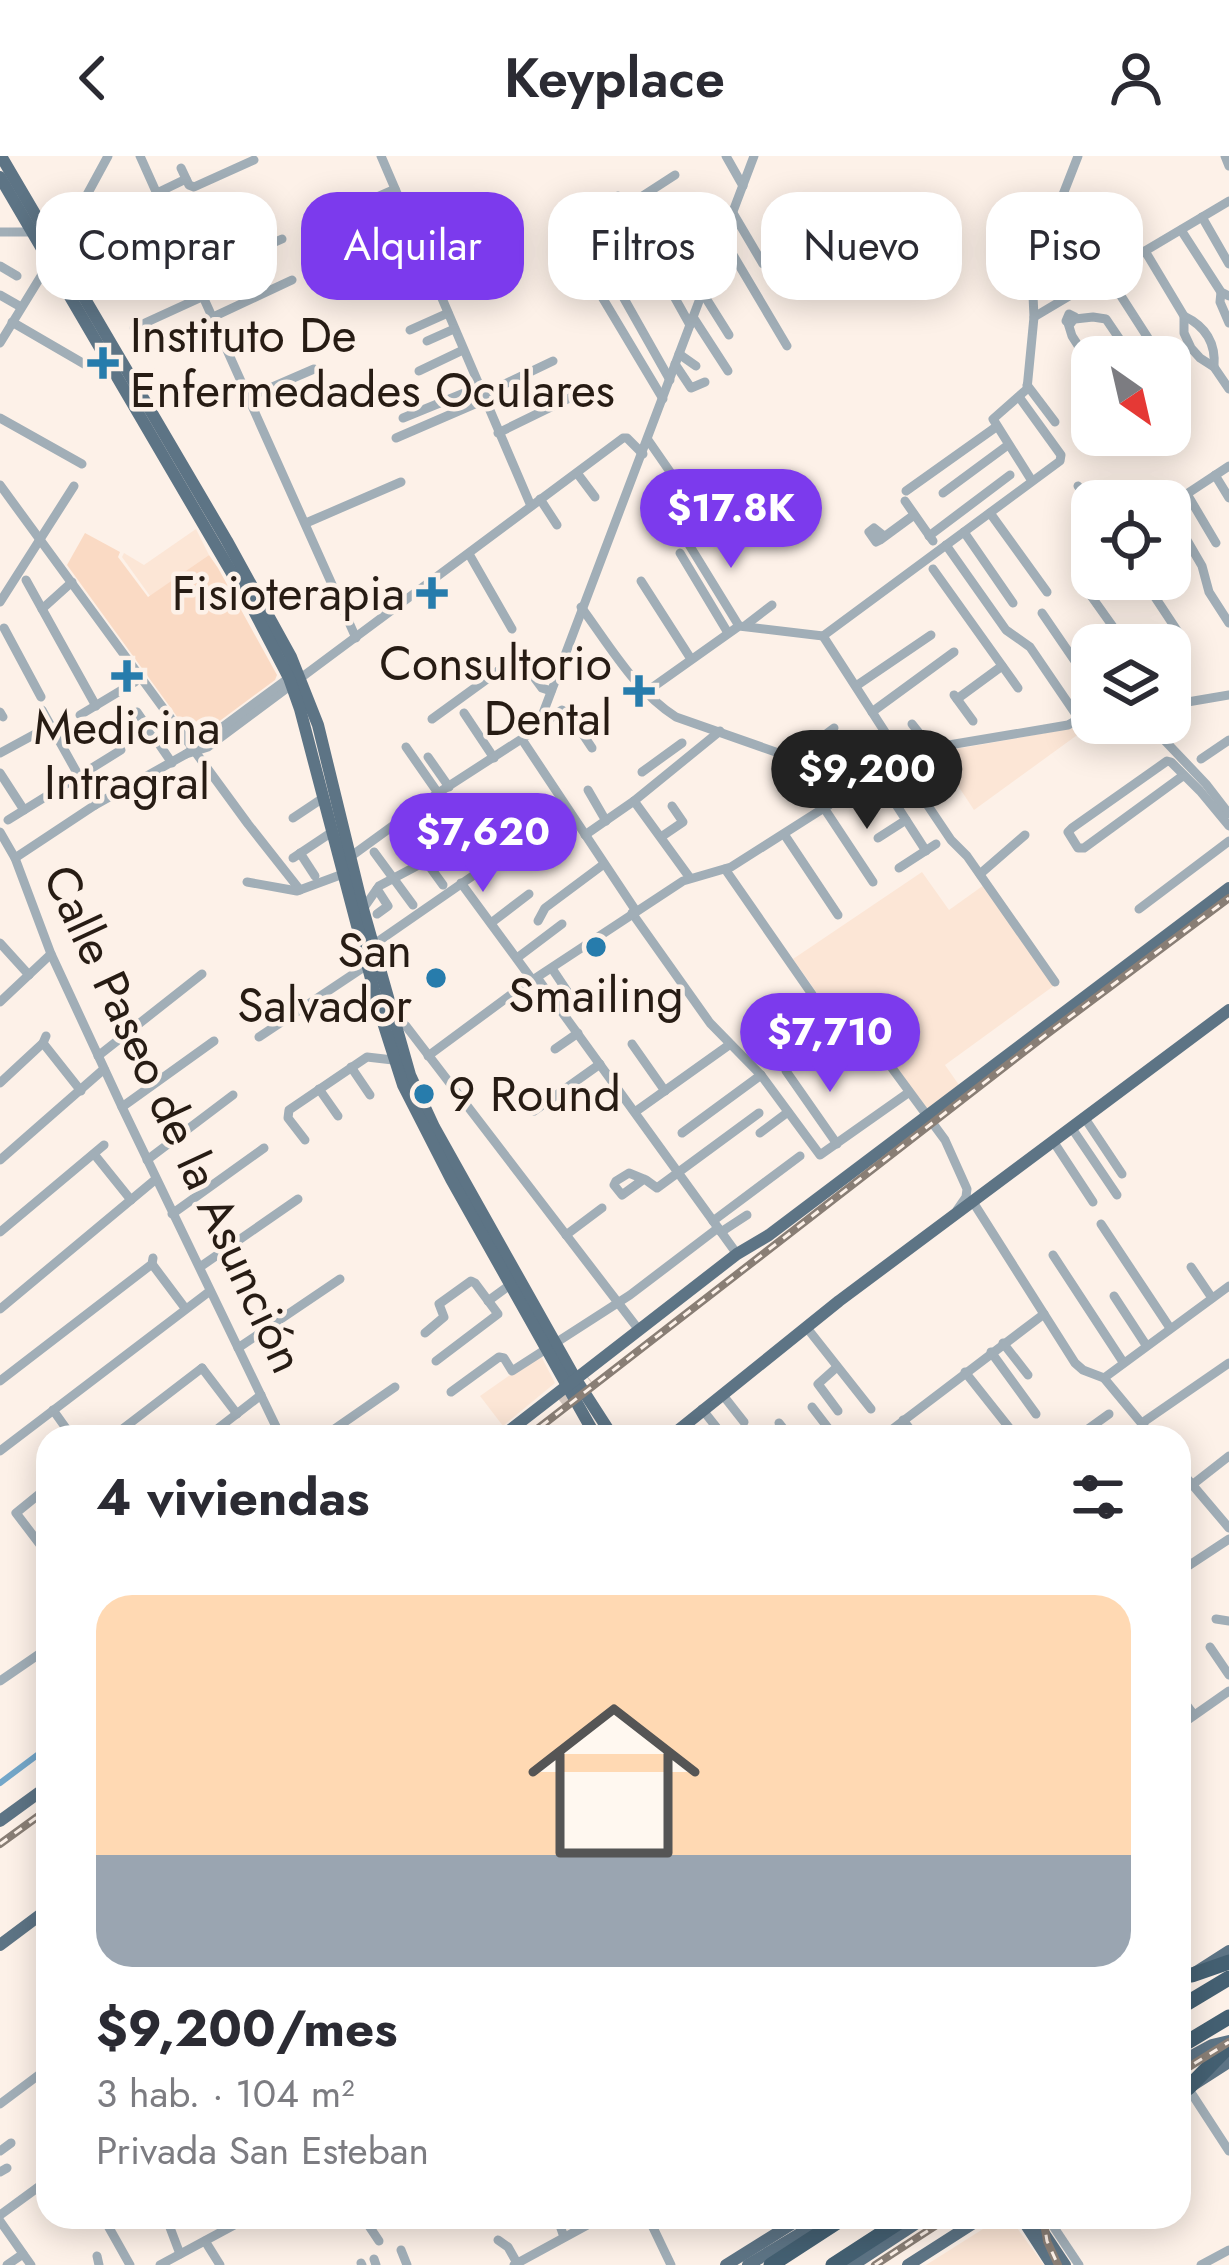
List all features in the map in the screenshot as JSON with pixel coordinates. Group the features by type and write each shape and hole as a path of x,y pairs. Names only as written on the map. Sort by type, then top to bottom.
{"highway":[{"path":"1191,1977 1229,1962"},
{"path":"1191,2001 1229,1978"},
{"path":"1191,2040 1229,2017"},
{"path":"1191,2084 1229,2043"},
{"path":"771,2265 826,2229"},
{"path":"833,2265 888,2229"}],"main road":[{"path":"1,156 36,226"},
{"path":"0,177 36,228"},
{"path":"72,300 295,679 393,1060 510,1285 605,1425"},
{"path":"86,300 227,541 318,725 350,857 370,912 368,958 410,1075 551,1346"},
{"path":"576,1380 1229,888"},
{"path":"684,1425 839,1301 1229,1010"},
{"path":"517,1425 769,1234"},
{"path":"672,1425 781,1339 839,1301"},
{"path":"576,1380 592,1425"},
{"path":"529,1425 560,1400"},
{"path":"0,1821 36,1795"},
{"path":"0,1945 36,1918"},
{"path":"1191,1976 1229,1951"},
{"path":"1191,2056 1212,2044 1229,2043"},
{"path":"1191,2087 1228,2065"},
{"path":"726,2265 784,2229"},
{"path":"748,2265 808,2229"},
{"path":"853,2265 908,2229"},
{"path":"908,2265 963,2229"},
{"path":"1032,2229 1065,2265"},
{"path":"1042,2229 1052,2265"}],"street":[{"path":"88,192 108,156"},
{"path":"141,156 157,192"},
{"path":"381,156 396,192"},
{"path":"726,156 743,186"},
{"path":"737,202 754,156"},
{"path":"1064,192 1078,156"},
{"path":"1225,156 1229,166"},
{"path":"158,192 183,173 194,187 245,160"},
{"path":"649,192 675,175"},
{"path":"388,192 395,189"},
{"path":"1229,202 1145,251 1163,269 1184,316 1184,333 1191,348 1214,367 1229,389"},
{"path":"1202,218 1229,264"},
{"path":"737,220 761,261"},
{"path":"1181,230 1225,294 1220,302 1229,322"},
{"path":"0,232 36,232"},
{"path":"277,241 282,239"},
{"path":"737,262 787,346"},
{"path":"0,266 17,276"},
{"path":"213,317 292,280"},
{"path":"0,343 36,284"},
{"path":"0,295 21,307"},
{"path":"134,328 195,300"},
{"path":"206,300 356,638"},
{"path":"442,300 498,433 535,503 557,525"},
{"path":"604,300 663,399"},
{"path":"625,300 670,380"},
{"path":"679,300 728,370"},
{"path":"538,726 699,300"},
{"path":"707,300 729,335"},
{"path":"1032,481 996,427 994,416 1028,385 1033,300"},
{"path":"1034,317 1063,300"},
{"path":"1124,300 1147,336"},
{"path":"1060,302 1070,319 1072,336"},
{"path":"1109,323 1130,310"},
{"path":"410,330 448,313"},
{"path":"1184,316 1204,330 1214,351 1214,367"},
{"path":"1070,319 1102,317 1117,336"},
{"path":"7,325 86,365"},
{"path":"427,341 454,329"},
{"path":"419,371 463,350"},
{"path":"249,397 309,371 297,358"},
{"path":"677,359 696,366"},
{"path":"677,359 691,388 705,382"},
{"path":"403,418 481,394 553,362"},
{"path":"1028,385 1055,422"},
{"path":"498,433 584,391"},
{"path":"396,439 481,394"},
{"path":"688,543 742,626 824,636 1059,463 1061,455 1019,397"},
{"path":"0,418 82,464"},
{"path":"996,427 906,496 929,536 1012,635 1030,647 1071,706"},
{"path":"15,858 169,758 208,746 269,696 356,638 625,438 643,454"},
{"path":"648,440 691,502"},
{"path":"943,493 1008,445"},
{"path":"1191,491 1229,466"},
{"path":"577,473 595,497"},
{"path":"1215,475 1229,498"},
{"path":"929,536 1010,476"},
{"path":"306,523 401,482"},
{"path":"0,485 192,751 300,890"},
{"path":"2,596 74,486"},
{"path":"658,522 706,496 716,507"},
{"path":"1191,501 1216,543"},
{"path":"967,508 977,522"},
{"path":"990,513 1047,592"},
{"path":"884,536 914,515"},
{"path":"964,532 1013,603"},
{"path":"1191,547 1208,592 1229,623"},
{"path":"680,553 728,633"},
{"path":"469,554 512,629"},
{"path":"933,569 1018,688"},
{"path":"40,607 70,579"},
{"path":"26,580 96,706"},
{"path":"641,581 691,659"},
{"path":"646,692 772,604"},
{"path":"581,607 646,692 676,718 793,759 873,882"},
{"path":"1042,613 1071,655"},
{"path":"4,628 41,697"},
{"path":"856,686 931,634"},
{"path":"990,650 1012,635"},
{"path":"824,636 910,779 1055,982"},
{"path":"0,649 10,640"},
{"path":"872,712 954,652"},
{"path":"432,719 517,657 542,688 551,691"},
{"path":"973,721 955,697 1002,667"},
{"path":"80,715 135,682"},
{"path":"1191,701 1229,695"},
{"path":"42,710 95,805"},
{"path":"350,857 562,710 592,748"},
{"path":"137,712 169,758"},
{"path":"464,713 494,758"},
{"path":"428,1055 634,912 691,878 725,869 901,759 931,748 1071,723"},
{"path":"912,724 931,748"},
{"path":"0,753 50,726"},
{"path":"793,759 834,728"},
{"path":"585,835 720,731"},
{"path":"523,740 634,912 729,1046 761,1075 820,1156 908,1093"},
{"path":"1201,759 1229,740"},
{"path":"662,779 647,769 682,743"},
{"path":"1168,744 1227,809"},
{"path":"406,747 443,790"},
{"path":"8,820 121,750"},
{"path":"428,757 443,790"},
{"path":"1184,775 1082,849 1070,837 1072,828 1166,761 1184,775 1229,826"},
{"path":"0,773 24,810"},
{"path":"877,775 905,820 931,848 899,868"},
{"path":"861,805 886,788"},
{"path":"588,790 607,820"},
{"path":"1115,797 1128,816"},
{"path":"293,818 323,798"},
{"path":"634,801 691,878"},
{"path":"661,837 683,822 672,806"},
{"path":"259,1037 346,980 461,883 568,810"},
{"path":"878,838 905,820"},
{"path":"404,831 443,885"},
{"path":"315,876 297,856 332,832"},
{"path":"784,834 838,915"},
{"path":"980,874 1025,835"},
{"name":"Calle Paseo de la Asunción","path":"1,837 15,858 51,954 98,1056 275,1425"},
{"path":"1138,909 1229,841"},
{"path":"374,852 413,904"},
{"path":"370,912 376,889 426,861"},
{"path":"538,920 545,908 604,864"},
{"path":"725,869 825,1012 861,1027 946,1141 966,1186 966,1197 949,1220"},
{"path":"247,882 300,890 343,874"},
{"path":"461,883 578,1033 737,1255"},
{"path":"370,912 388,905 376,889"},
{"path":"491,923 529,894"},
{"path":"517,958 562,924"},
{"path":"0,943 29,975"},
{"path":"0,1002 51,954"},
{"path":"553,970 569,994"},
{"path":"98,1056 202,974"},
{"path":"393,1017 404,1024 639,1330"},
{"path":"555,1049 578,1033"},
{"path":"0,1083 45,1040 82,1090"},
{"path":"122,1107 214,1041"},
{"path":"632,1044 665,1091"},
{"path":"635,1112 729,1046"},
{"path":"305,1140 287,1114 370,1056 393,1060"},
{"path":"534,1111 600,1064"},
{"path":"351,1067 370,1095"},
{"path":"786,1071 837,1144"},
{"path":"0,1160 106,1072"},
{"path":"682,1133 761,1075"},
{"path":"319,1089 338,1115"},
{"path":"147,1160 233,1095"},
{"path":"760,1132 788,1112"},
{"path":"622,1196 614,1186 629,1173 656,1189 759,1113"},
{"path":"1084,1117 1122,1174"},
{"path":"1071,1126 1117,1195"},
{"path":"1053,1141 1093,1202"},
{"path":"0,1232 104,1145"},
{"path":"172,1214 264,1148"},
{"path":"94,1154 131,1200"},
{"path":"451,1392 499,1358 512,1371 619,1302 718,1227 800,1156"},
{"path":"0,1309 156,1179"},
{"path":"200,1267 298,1199"},
{"path":"973,1202 1075,1363 1104,1378 1142,1423 1229,1363"},
{"path":"566,1235 602,1208"},
{"path":"718,1227 747,1215"},
{"path":"1101,1224 1171,1328"},
{"path":"1053,1255 1123,1362"},
{"path":"0,1381 152,1261 185,1308"},
{"path":"1191,1267 1212,1298"},
{"path":"238,1348 340,1279"},
{"path":"425,1333 444,1317 439,1304 471,1281 497,1316 436,1361"},
{"path":"488,1300 510,1285"},
{"path":"1104,1378 1229,1286"},
{"path":"0,1451 210,1291"},
{"path":"1114,1296 1146,1345"},
{"path":"898,1425 1044,1314"},
{"path":"806,1328 871,1409"},
{"path":"1003,1343 1028,1375"},
{"path":"991,1352 1036,1414"},
{"path":"127,1425 202,1364 237,1414"},
{"path":"837,1367 818,1384 838,1411"},
{"path":"965,1372 1007,1425"},
{"path":"340,1425 395,1387"},
{"path":"722,1394 744,1422"},
{"path":"223,1425 261,1395"},
{"path":"812,1407 826,1425"},
{"path":"702,1409 715,1425"},
{"path":"53,1410 64,1425"},
{"path":"1094,1425 1109,1414"},
{"path":"904,1420 908,1425"},
{"path":"1191,1564 1228,1540 1228,1527 1192,1485 1229,1456"},
{"path":"36,1496 16,1514 36,1540"},
{"path":"1216,1619 1229,1621"},
{"path":"1210,1647 1229,1675"},
{"path":"0,1682 36,1656"},
{"path":"1191,1717 1229,1690"},
{"path":"1191,1711 1194,1715"},
{"path":"0,2104 36,2077"},
{"path":"1191,2100 1229,2152"},
{"path":"0,2151 11,2143"},
{"path":"31,2265 0,2218 36,2190"},
{"path":"110,2229 130,2265"},
{"path":"169,2229 176,2259"},
{"path":"160,2265 227,2229"},
{"path":"371,2229 379,2241"},
{"path":"561,2229 564,2237"},
{"path":"498,2240 508,2247 515,2264 579,2229"},
{"path":"654,2229 671,2265"},
{"path":"1048,2229 1079,2265"},
{"path":"205,2241 220,2265"},
{"path":"401,2250 407,2265"},
{"path":"1202,2265 1229,2250"},
{"path":"7,2265 23,2254"}],"shaded area":[{"path":"196,529 209,555 150,596 122,557 124,553 144,565"},
{"path":"85,533 120,552 118,557 148,597 209,555 277,675 275,680 194,740 67,565"},
{"path":"1071,729 1071,740 974,810 945,766 952,762 945,751"},
{"path":"922,872 949,910 984,885 1055,985 945,1065 959,1085 925,1110 863,1022 832,1014 793,959"},
{"path":"540,1354 555,1383 504,1425 480,1396"},
{"path":"983,2229 1018,2229 1044,2265 926,2265"}],"waterway":[{"path":"0,1783 36,1756"}],"tunnel":[{"path":"559,1400 588,1377"}],"railway":[{"path":"542,1425 1229,898"},
{"path":"0,1844 36,1818"},
{"path":"1191,2066 1229,2042"},
{"path":"875,2265 930,2229"},
{"path":"1045,2229 1058,2265"}],"place":[{"name":"Instituto De Enfermedades Oculares","path":"103,363"},
{"name":"Fisioterapia","path":"432,593"},
{"name":"Medicina Intragral","path":"127,676"},
{"name":"Consultorio Dental","path":"639,691"},
{"name":"Smailing","path":"596,947"},
{"name":"San Salvador","path":"436,978"},
{"name":"9 Round","path":"424,1094"}]}
